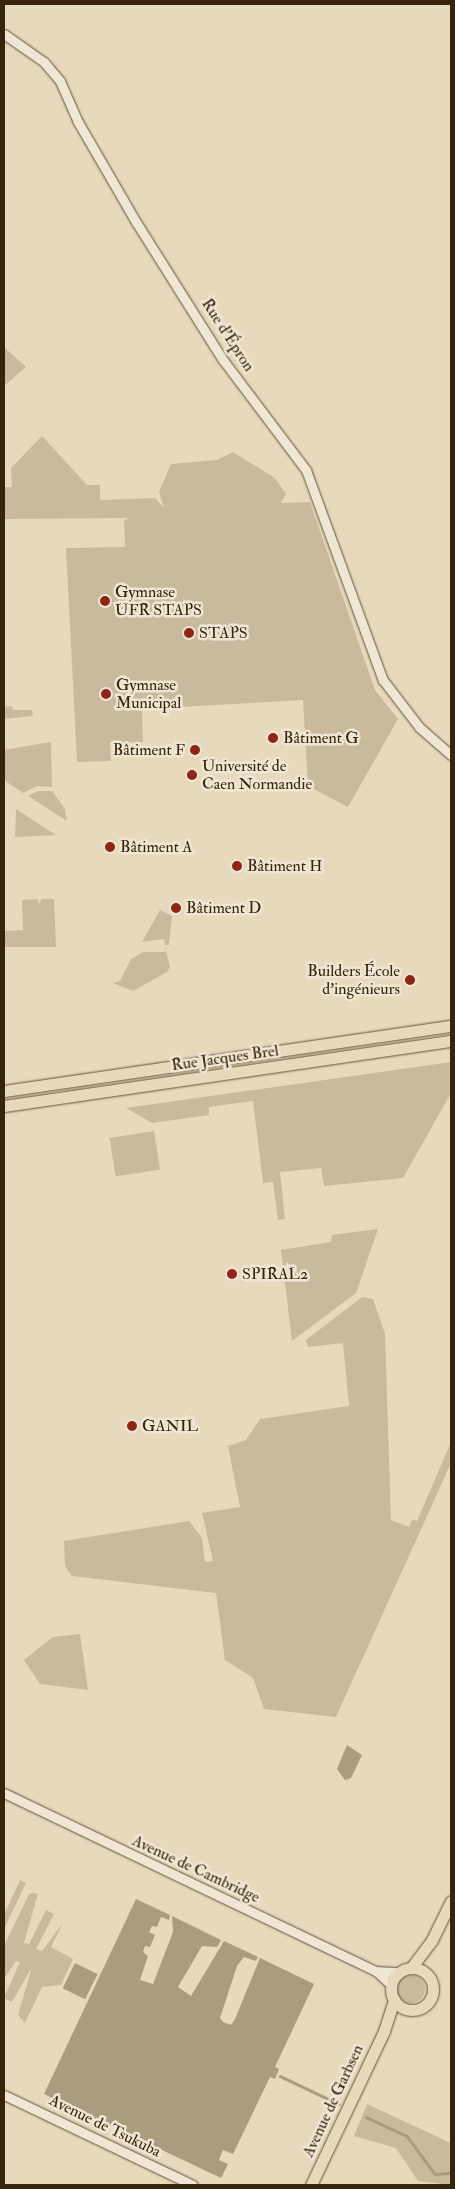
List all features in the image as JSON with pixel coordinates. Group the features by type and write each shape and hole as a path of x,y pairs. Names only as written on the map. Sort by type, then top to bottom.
{"main road":[{"name":"Rue Jacques Brel","path":"4,1091 451,1026"},
{"name":"Rue Jacques Brel","path":"4,1106 451,1041"},
{"name":"Avenue de Garbsen","path":"411,1968 432,1940 451,1901"},
{"name":"Avenue de Garbsen","path":"384,2031 408,2010 430,2000 432,1940"},
{"path":"391,1985 398,1972 411,1968 430,1978"},
{"name":"Avenue de Garbsen","path":"311,2185 384,2031 394,2000 391,1985"},
{"path":"394,2000 408,2010"}],"street":[{"name":"Rue d'Épron","path":"4,34 56,76 136,222 223,360 306,470 383,680 419,727 451,755"},
{"name":"Avenue de Cambridge","path":"4,1794 376,1971 391,1985"},
{"name":"Avenue de Cambridge","path":"376,1971 398,1972"},
{"name":"Avenue de Tsukuba","path":"4,2095 193,2185"}],"shaded area":[{"path":"4,347 26,367 4,386"},
{"name":"STAPS","path":"42,436 87,485 100,485 100,500 155,498 164,508 159,492 171,464 217,460 233,452 275,478 286,494 281,503 310,502 375,690 398,719 348,807 308,786 303,700 142,709 143,742 110,743 111,761 77,762 66,548 125,547 124,521 129,518 4,519 4,487 12,487 11,468"},
{"path":"12,706 13,710 32,710 33,716 4,719 4,707"},
{"path":"51,742 52,787 37,786 23,793 4,780 4,750"},
{"path":"38,791 52,791 65,809 67,821 28,796"},
{"path":"16,809 56,835 15,837"},
{"path":"38,899 39,904 42,899 54,899 56,947 4,947 4,913 5,931 23,930 22,900"},
{"path":"160,910 172,916 169,945 165,945 164,939 142,942"},
{"path":"165,948 170,967 167,972 133,991 113,983 120,981 131,959 143,952 165,952"},
{"path":"451,1062 451,1093 403,1178 324,1186 321,1168 280,1172 285,1219 278,1220 273,1182 263,1183 253,1101 209,1107 209,1115 152,1123 126,1108"},
{"path":"154,1131 160,1170 116,1177 110,1138"},
{"path":"378,1229 356,1293 292,1341 281,1250 331,1242 332,1235"},
{"path":"362,1297 373,1299 385,1334 391,1520 409,1527 412,1520 417,1521 451,1442 451,1463 336,1717 264,1709 253,1678 225,1660 216,1593 72,1576 65,1566 64,1541 189,1521 202,1538 205,1562 213,1561 202,1513 240,1507 228,1446 246,1440 260,1419 349,1406 343,1343 308,1347 306,1340"},
{"path":"80,1634 88,1690 40,1684 24,1660 53,1637"},
{"path":"347,1745 362,1755 351,1778 345,1780 337,1769"},
{"path":"20,1880 26,1883 4,1929 4,1915"},
{"path":"29,1894 38,1894 24,1943 29,1944 46,1910 54,1914 36,1949 42,1951 63,1923 51,1947 73,1959 61,1985 42,1987 25,2023 18,2015 32,1967 12,2002 4,1998 20,1962 16,1961 4,1979 4,1946"},
{"path":"136,1899 170,1915 169,1920 161,1917 157,1927 152,1926 149,1932 155,1935 150,1947 145,1946 143,1952 148,1956 140,1980 153,1984 173,1932 172,1916 221,1940 217,1947 202,1946 178,1987 191,1996 224,1941 258,1957 256,1961 244,1957 237,1966 220,2018 223,2022 231,2025 235,2019 260,1958 314,1984 275,2067 279,2069 275,2079 270,2077 233,2154 223,2150 219,2160 228,2164 221,2178 44,2094"},
{"path":"75,1963 97,1974 85,1999 63,1988"},
{"path":"411,1975 421,1979 425,1989 421,1999 411,2003 401,1999 397,1989 401,1979"},
{"path":"367,2104 451,2143 451,2185 418,2181 396,2148 354,2136"}],"waterway":[{"path":"280,2076 339,2104"},
{"path":"366,2117 407,2136 435,2174 451,2173"}],"place":[{"name":"Gymnase UFR STAPS","path":"105,601"},
{"name":"STAPS","path":"189,633"},
{"name":"Gymnase Municipal","path":"106,694"},
{"name":"Bâtiment G","path":"273,738"},
{"name":"Bâtiment F","path":"195,750"},
{"name":"Université de Caen Normandie","path":"192,775"},
{"name":"Bâtiment A","path":"110,847"},
{"name":"Bâtiment H","path":"237,866"},
{"name":"Bâtiment D","path":"176,908"},
{"name":"Builders École d'ingénieurs","path":"410,980"},
{"name":"SPIRAL2","path":"232,1274"},
{"name":"GANIL","path":"132,1426"}]}
